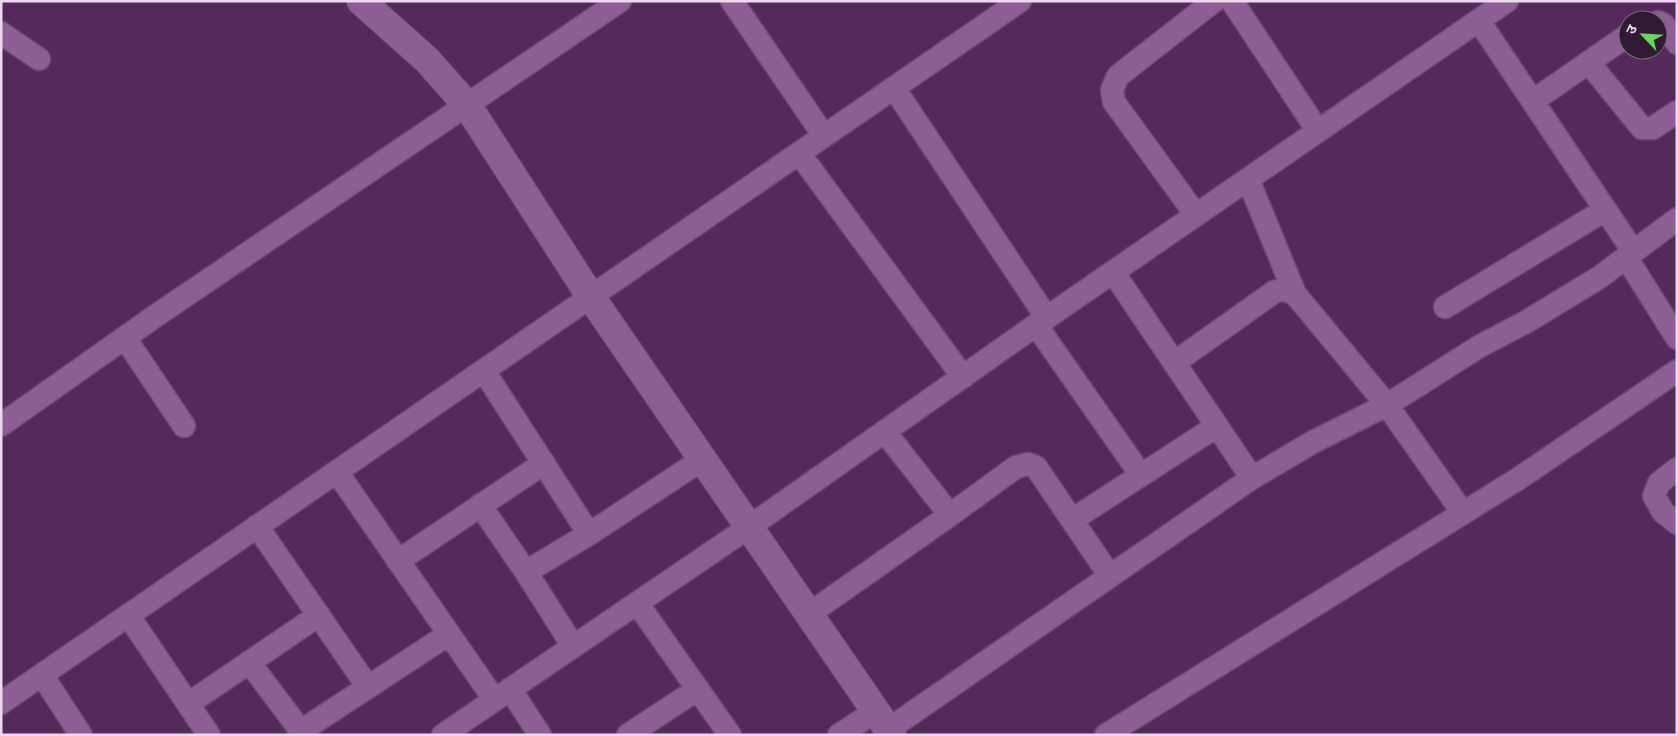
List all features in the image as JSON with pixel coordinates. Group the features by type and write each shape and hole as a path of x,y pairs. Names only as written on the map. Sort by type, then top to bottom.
{"street":[{"path":"361,1 427,60 467,105 591,297 886,725"},
{"path":"1,425 125,338 620,1"},
{"path":"732,1 824,136"},
{"path":"1,703 1020,1"},
{"path":"1196,215 1114,102 1112,90 1118,76 1214,1"},
{"path":"1232,1 1318,131"},
{"path":"443,735 749,527 1113,272 1507,1"},
{"path":"1479,21 1605,210 1677,338"},
{"path":"1668,30 1677,42"},
{"path":"1,33 40,59"},
{"path":"1533,101 1618,42"},
{"path":"1588,63 1642,128 1653,128 1677,112"},
{"path":"894,88 1041,322 1141,475"},
{"path":"799,153 963,377"},
{"path":"1248,179 1295,294 1387,405 1463,513"},
{"path":"1445,307 1605,210"},
{"path":"839,735 886,725 1110,576 1252,478 1313,442 1387,405 1480,346 1526,322 1600,277 1677,219"},
{"path":"1113,272 1252,478"},
{"path":"1174,363 1274,292 1283,289 1295,294"},
{"path":"125,338 184,426"},
{"path":"484,371 589,534"},
{"path":"1106,735 1521,477 1677,371"},
{"path":"1072,520 1217,426"},
{"path":"884,432 950,515"},
{"path":"526,572 589,534 703,459"},
{"path":"398,561 544,463"},
{"path":"809,614 1016,467 1028,464 1036,467 1110,576"},
{"path":"1677,469 1659,483 1654,496 1662,512 1677,524"},
{"path":"337,472 449,634 540,735"},
{"path":"480,505 526,572 573,646"},
{"path":"257,526 368,687"},
{"path":"636,603 730,735"},
{"path":"128,615 208,735"},
{"path":"188,704 319,615"},
{"path":"249,662 303,733 368,687 449,634"},
{"path":"42,674 81,735"},
{"path":"628,735 698,689"}]}
